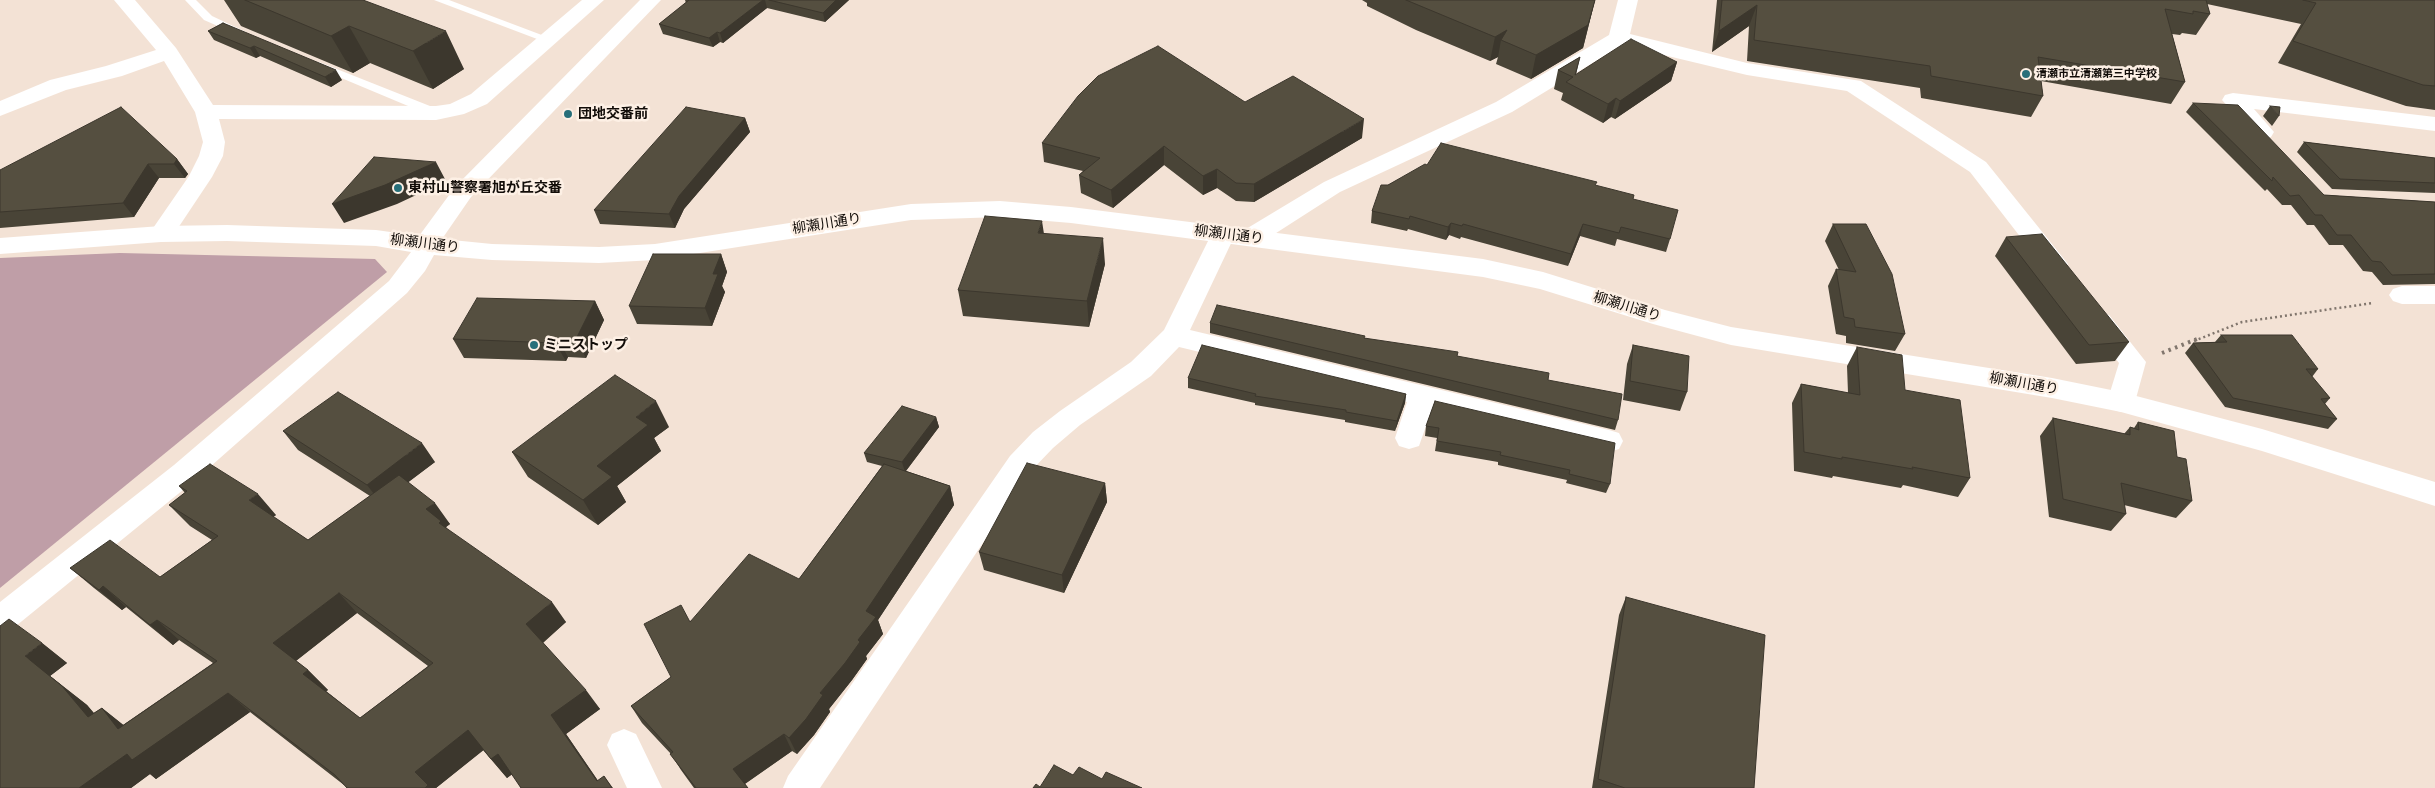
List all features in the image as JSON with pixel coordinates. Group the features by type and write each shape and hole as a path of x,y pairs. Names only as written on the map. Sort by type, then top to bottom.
{"street":[{"path":"124,0 168,52 206,112 214,142 211,156 200,177 161,234"},
{"path":"206,112 436,114 456,109 479,99 594,0"},
{"path":"0,620 184,473 398,287 416,265 435,229 463,192 651,0"},
{"path":"1619,38 1628,0"},
{"path":"800,788 858,706 1020,464 1043,440 1070,418 1140,369 1174,336 1236,236 1332,186 1504,107 1619,38 1747,69 1853,86 1978,167 2070,284"},
{"path":"0,109 58,85 114,71 168,52"},
{"path":"2279,149 2233,100 2435,124"},
{"name":"柳瀬川通り","path":"0,246 161,234 237,234 376,238 426,246 492,252 599,255 655,252 910,212 991,209 1071,215 1483,268 1543,281 1662,318 1731,336 2052,388 2121,402 2262,440 2435,494"},
{"path":"2402,295 2435,295"},
{"path":"2089,308 2132,362 2121,402"},
{"path":"1174,336 1422,398 1608,440"},
{"path":"1409,438 1422,398"},
{"path":"624,745 645,788"}],"lane":[{"path":"190,0 208,18 254,37"},
{"path":"439,0 549,40"},
{"path":"308,60 436,114"}],"path":[{"path":"2132,362 2242,322 2382,302 2402,295"}],"shaded area":[{"path":"120,253 375,259 387,272 0,588 0,258"}],"building":[{"path":"245,0 363,0 446,31 413,51 349,26 331,36"},
{"path":"689,0 763,0 720,33 717,32 709,38 659,24"},
{"path":"769,0 836,0 823,13"},
{"path":"1406,0 1595,0 1588,25 1536,55 1501,40 1507,30 1495,37"},
{"path":"1722,0 2206,0 2210,14 2193,11 2193,14 2165,9 2185,82 2038,57 2043,96 1931,76 1930,66 1754,40 1757,5 1719,31"},
{"path":"2303,0 2435,0 2435,86 2423,85 2293,41 2316,3"},
{"path":"223,23 336,70 325,77 254,46 250,48 208,31"},
{"path":"1631,39 1677,62 1620,101 1616,98 1608,104 1566,82 1573,77 1558,70 1580,57 1575,75"},
{"path":"1158,46 1245,102 1293,76 1364,119 1254,184 1236,183 1217,169 1203,176 1164,146 1111,190 1079,175 1100,158 1042,143 1078,96 1098,76"},
{"path":"2193,103 2238,105 2324,195 2435,202 2435,274 2392,275 2381,262 2372,261 2351,235 2337,235 2322,215 2315,215 2299,195 2290,196 2273,177 2272,181"},
{"path":"2270,106 2280,107 2279,116"},
{"path":"121,107 177,159 174,164 148,164 123,203 0,212 0,170"},
{"path":"686,107 745,118 679,196 669,214 594,210"},
{"path":"2304,142 2435,158 2435,183 2340,179"},
{"path":"1441,143 1597,182 1595,185 1634,195 1633,199 1678,210 1670,239 1621,227 1619,233 1583,224 1571,254 1463,224 1462,226 1451,223 1448,227 1410,216 1409,219 1372,211 1381,185 1388,185 1425,164 1427,165"},
{"path":"374,157 436,162 385,185 332,204"},
{"path":"985,216 1042,221 1038,233 1103,238 1087,301 958,290"},
{"path":"1833,224 1866,224 1892,274 1905,334 1855,327 1854,319 1844,317 1836,269 1856,272"},
{"path":"2042,234 2129,342 2089,345 2006,237"},
{"path":"653,254 721,254 713,274 718,274 705,308 629,306"},
{"path":"477,298 595,301 576,339 558,339 555,343 453,339"},
{"path":"1217,305 1365,336 1364,338 1458,352 1457,356 1549,373 1548,380 1622,394 1618,420 1210,323"},
{"path":"2221,335 2292,335 2318,369 2306,369 2330,398 2321,399 2337,419 2233,398 2193,343 2227,342"},
{"path":"1202,345 1406,394 1397,421 1346,412 1346,410 1255,396 1256,394 1188,378"},
{"path":"1633,345 1689,356 1687,392 1630,381"},
{"path":"1857,347 1902,355 1905,390 1960,400 1970,478 1912,467 1913,469 1804,452 1801,384 1860,395"},
{"path":"615,375 656,401 636,417 648,425 597,466 612,477 583,500 512,452"},
{"path":"338,392 422,443 367,485 283,431"},
{"path":"1435,401 1615,443 1610,484 1569,474 1570,470 1500,455 1501,452 1437,441 1439,428 1426,426"},
{"path":"902,406 936,417 902,462 864,453"},
{"path":"2053,418 2130,435 2130,427 2139,430 2138,422 2174,431 2177,457 2186,459 2192,501 2121,483 2126,514 2063,499"},
{"path":"1027,463 1105,483 1062,575 979,552"},
{"path":"210,464 258,494 249,500 308,540 399,475 435,503 426,509 441,521 439,523 552,602 526,624 586,690 551,715 597,781 604,776 612,788 521,788 498,754 491,759 468,730 415,772 428,785 425,788 347,788 335,775 228,693 132,760 127,754 79,788 0,788 0,626 9,619 42,643 25,656 62,686 88,717 102,708 118,729 217,661 157,620 150,625 103,586 99,590 70,568 110,540 160,577 218,536 169,505 187,491 179,486","holes":["339,593 433,663 360,718 303,674 308,670 273,643"]},
{"path":"884,464 950,486 866,611 876,617 858,640 860,642 845,663 820,693 823,695 806,719 789,738 784,734 733,769 748,788 696,788 670,754 673,752 631,706 671,677 644,624 681,605 690,622 749,554 799,579"},
{"path":"1626,597 1765,635 1754,788 1625,788 1598,779"},
{"path":"1054,765 1073,775 1079,767 1102,779 1106,772 1142,788 1033,788 1036,784 1040,787"}],"place":[{"name":"清瀬市立清瀬第三中学校","path":"2026,74"},
{"name":"団地交番前","path":"568,114"},
{"name":"東村山警察署旭が丘交番","path":"398,188"},
{"name":"ミニストップ","path":"534,345"}]}
